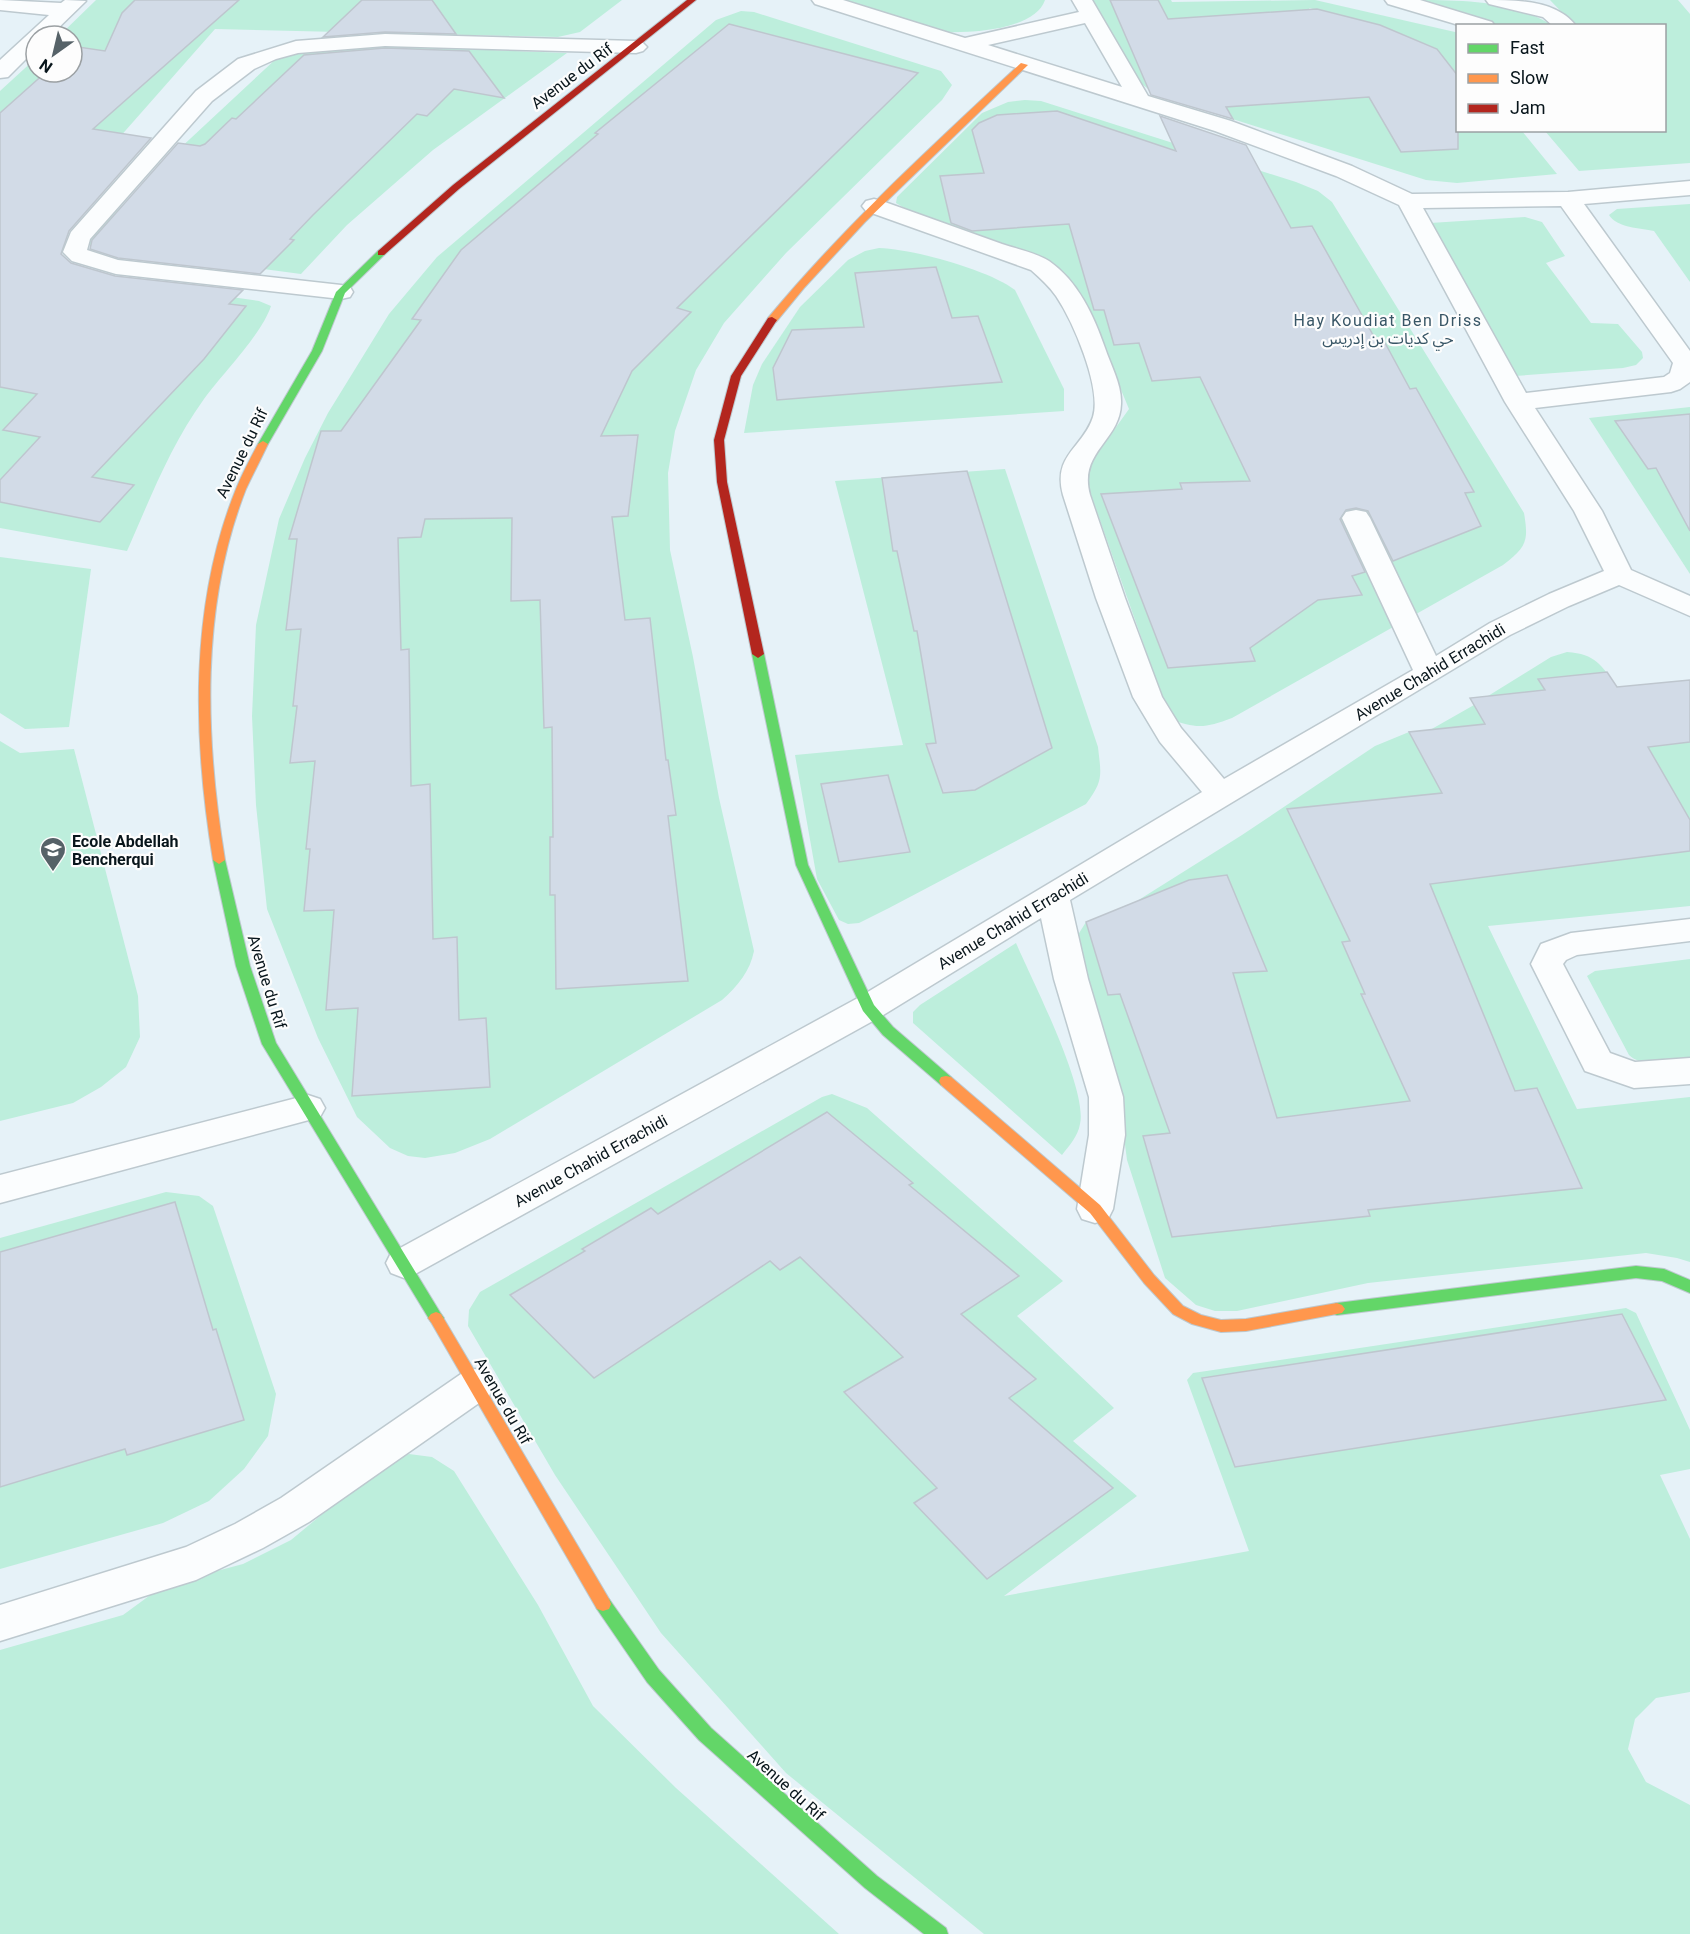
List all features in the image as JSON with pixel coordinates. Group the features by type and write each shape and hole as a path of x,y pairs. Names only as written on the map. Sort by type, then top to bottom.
{"street":[{"name":"Avenue du Rif","path":"692,0 636,47 476,170 412,224 340,292 317,351 253,460 238,492 227,524 211,611 203,711 210,816 243,966 269,1044 404,1263 591,1587 653,1677 705,1734 871,1882 939,1934"},
{"path":"822,0 1223,126 1344,171 1408,201 1568,199 1690,189"},
{"path":"1395,0 1479,24"},
{"path":"1496,0 1550,13 1564,24"},
{"path":"0,4 71,5"},
{"path":"51,24 71,5"},
{"path":"963,45 1087,8 1139,98"},
{"path":"340,292 116,267 80,256 75,252 75,247 79,237 204,96 246,64 269,55 296,47 385,40 636,47"},
{"path":"0,72 24,49"},
{"path":"1024,65 874,206 790,297 761,334 736,376 718,440 722,482 802,865 868,1008 888,1031 1095,1209 1149,1279 1178,1310 1197,1320 1221,1326 1246,1325 1339,1309 1636,1272 1664,1275 1690,1287"},
{"path":"1518,402 1671,384 1681,377 1686,363 1568,199"},
{"path":"1408,201 1518,402 1576,491 1620,575 1690,607"},
{"path":"874,206 1039,265 1051,273 1073,299 1108,392 1109,403 1109,414 1095,437 1082,452 1074,473 1075,491 1094,556 1145,692 1178,746 1221,794"},
{"path":"1356,518 1429,674"},
{"name":"Avenue Chahid Errachidi","path":"404,1263 868,1008 1053,898 1221,794 1429,674 1500,629 1559,600 1620,575"},
{"path":"1053,898 1071,979 1106,1098 1107,1136 1095,1209"},
{"path":"1690,930 1571,944 1553,952 1547,964 1597,1062 1634,1075 1690,1071"},
{"path":"0,1188 308,1108"},
{"path":"0,1623 196,1562 249,1536 296,1510 475,1385"}],"green space":[{"path":"96,0 622,0 580,32 558,37 215,29 7,265 259,301 271,306 259,329 204,399 181,435 161,473 127,551 0,528 0,91 24,69 24,84 84,84 84,24 71,24"},
{"path":"843,0 1045,0 1039,10 1016,24 985,30 944,32"},
{"path":"1091,0 1171,0 1172,2 1315,0 1456,32 1456,75 1437,49 1380,25 1309,8 1322,29 1456,129 1456,132 1523,132 1557,174 1457,183 1426,180 1166,98 1153,93 1142,84"},
{"path":"1413,0 1467,1 1503,6 1550,24 1495,24"},
{"path":"1550,0 1678,0 1690,14 1690,163 1579,171 1546,132 1666,132 1666,24 1573,24"},
{"path":"741,11 754,12 941,71 952,85 942,100 786,253 724,323 696,370 675,431 668,473 670,550 693,657 719,798 754,951 750,965 743,978 722,1000 490,1139 455,1153 425,1158 408,1156 390,1148 357,1117 318,1038 267,909 256,805 252,716 256,625 279,519 305,458 328,413 389,314 437,257 716,20"},
{"path":"389,46 567,53 433,150 347,225 301,274 94,247 89,244 89,239 162,165 278,57 320,47"},
{"path":"1041,101 1296,182 1318,191 1332,202 1524,513 1526,537 1517,553 1503,565 1232,718 1201,726 1170,719 1085,478 1089,465 1129,409 1086,306 1045,260 906,209 896,203 897,197 982,113 1008,102"},
{"path":"1690,204 1690,282 1654,231 1617,223 1609,215 1617,209"},
{"path":"1525,217 1542,222 1565,256 1546,263 1591,323 1618,324 1642,352 1643,358 1636,365 1623,368 1515,376 1430,223"},
{"path":"879,248 930,256 970,268 1003,282 1015,290 1064,389 1064,411 744,433 753,385 762,364 800,307 848,260 865,251"},
{"path":"1690,407 1690,574 1589,418"},
{"path":"1005,469 1098,747 1100,777 1096,789 1086,804 889,908 859,923 848,924 839,920 817,879 795,755 903,745 835,481"},
{"path":"0,557 91,569 69,727 25,729 0,713"},
{"path":"1567,652 1585,655 1597,662 1617,687 1690,680 1690,906 1488,926 1577,1109 1690,1097 1690,1262 1646,1253 1368,1283 1237,1311 1215,1311 1196,1305 1165,1278 1127,1160 1123,1129 1076,938 1086,922 1137,901 1242,835 1375,746 1409,732 1430,730 1474,705 1470,698 1488,696 1551,657"},
{"name":"Ecole Abdellah Bencherqui","path":"0,741 20,753 74,749 138,996 140,1037 126,1067 101,1087 73,1103 0,1121"},
{"path":"1016,943 1057,1034 1076,1086 1080,1124 1075,1137 1062,1155 913,1023 913,1012 920,1005"},
{"path":"1690,959 1690,1059 1649,1063 1635,1059 1629,1055 1587,976 1595,971"},
{"path":"832,1094 867,1108 1063,1281 1017,1316 1114,1408 1073,1441 1137,1496 1004,1596 1249,1551 1187,1380 1193,1373 1626,1308 1636,1313 1690,1430 1690,1469 1660,1475 1690,1539 1690,1692 1656,1698 1635,1719 1628,1749 1646,1782 1690,1805 1690,1934 984,1934 786,1773 661,1633 555,1475 468,1326 469,1310 480,1292 822,1097"},
{"path":"166,1192 199,1196 213,1206 276,1394 268,1436 244,1469 209,1501 163,1523 0,1569 0,1238"},
{"path":"409,1454 432,1457 454,1471 538,1605 593,1706 676,1788 839,1934 0,1934 0,1650 123,1615 164,1585 243,1564 291,1540 373,1472"}],"building":[{"path":"135,0 239,0 93,129 151,138 69,231 61,254 71,263 115,276 243,290 229,304 246,306 204,359 92,477 134,485 100,522 0,502 0,480 40,437 3,430 37,394 0,387 0,113 33,84 84,84 84,48 105,51 122,13"},
{"path":"362,0 432,0 456,34 385,32 323,37"},
{"path":"1110,0 1158,0 1168,19 1317,9 1380,25 1437,49 1456,73 1458,149 1401,152 1369,97 1226,107 1233,119 1151,95"},
{"path":"729,24 918,73 677,308 691,312 632,371 601,436 638,435 628,516 612,517 625,620 650,618 666,760 668,760 676,815 668,816 688,981 556,989 555,895 550,895 550,837 553,837 552,727 544,728 540,600 511,601 512,518 425,519 421,537 398,538 401,650 409,649 411,786 430,784 433,939 457,937 459,1020 486,1018 490,1087 352,1096 358,1008 326,1010 334,910 304,911 310,849 306,849 315,761 290,763 297,706 293,706 301,629 286,630 297,539 289,539 321,431 341,431 421,320 412,319 461,250 598,134 595,133"},
{"path":"385,48 469,51 504,98 454,89 427,116 417,114 313,215 290,239 294,240 260,274 118,258 90,249 92,240 178,143 200,146 205,144 232,118 236,119 304,55"},
{"path":"1057,111 1176,151 1160,116 1246,145 1291,228 1312,226 1377,342 1384,341 1410,389 1416,388 1474,492 1465,493 1481,526 1393,561 1368,511 1356,508 1346,510 1340,519 1365,572 1352,576 1362,595 1318,600 1250,648 1255,661 1168,668 1101,494 1182,489 1180,483 1250,481 1200,377 1152,381 1139,343 1114,345 1104,310 1094,310 1069,224 972,231 951,223 940,176 984,173 972,130 979,123 997,115"},
{"path":"936,267 952,318 978,316 1002,382 777,400 773,368 792,330 864,327 855,273"},
{"path":"1690,414 1690,531 1656,468 1648,469 1615,421"},
{"path":"967,471 1052,748 975,790 943,793 926,744 936,743 917,631 914,631 897,551 893,551 882,478"},
{"path":"1607,672 1617,687 1690,680 1690,742 1648,747 1690,820 1690,851 1430,884 1515,1091 1537,1088 1582,1188 1368,1210 1370,1216 1172,1237 1143,1136 1170,1133 1120,994 1108,995 1086,922 1189,880 1227,875 1267,971 1233,973 1277,1118 1410,1101 1361,994 1365,994 1342,942 1350,941 1287,809 1442,793 1409,732 1485,724 1470,698 1545,690 1538,679"},
{"path":"888,775 910,852 839,862 821,784"},
{"path":"827,1112 913,1183 909,1185 1019,1276 961,1314 1036,1379 1009,1398 1113,1488 987,1579 914,1503 937,1488 844,1392 903,1357 800,1257 780,1270 770,1261 594,1378 510,1295 585,1251 582,1249 651,1208 658,1214"},
{"path":"175,1202 213,1330 216,1329 244,1420 127,1455 125,1449 0,1487 0,1252"},
{"path":"1622,1314 1666,1400 1235,1467 1202,1378"}],"traffic: fast":[{"path":"263,444 317,351 341,292 381,253"},
{"path":"758,654 802,865 868,1008 888,1031 946,1081"},
{"path":"219,860 243,966 269,1044 436,1318"},
{"path":"1337,1309 1636,1272 1664,1275 1690,1287"},
{"path":"603,1604 653,1676 705,1734 871,1882 939,1934"}],"traffic: slow":[{"path":"772,320 830,252 861,220 1024,65"},
{"path":"219,860 206,758 207,647 213,592 225,539 241,489 263,444"},
{"path":"946,1081 1095,1209 1149,1279 1178,1310 1197,1320 1221,1326 1246,1325 1337,1309"},
{"path":"436,1318 603,1604"}],"traffic: jam":[{"path":"381,253 495,155 692,0"},
{"path":"758,654 722,482 719,440 736,376 772,320"}],"place":[{"name":"Ecole Abdellah Bencherqui","path":"53,873"}],"district":[{"name":"Hay Koudiat Ben Driss حي كديات بن إدريس","path":"1388,329"}]}
